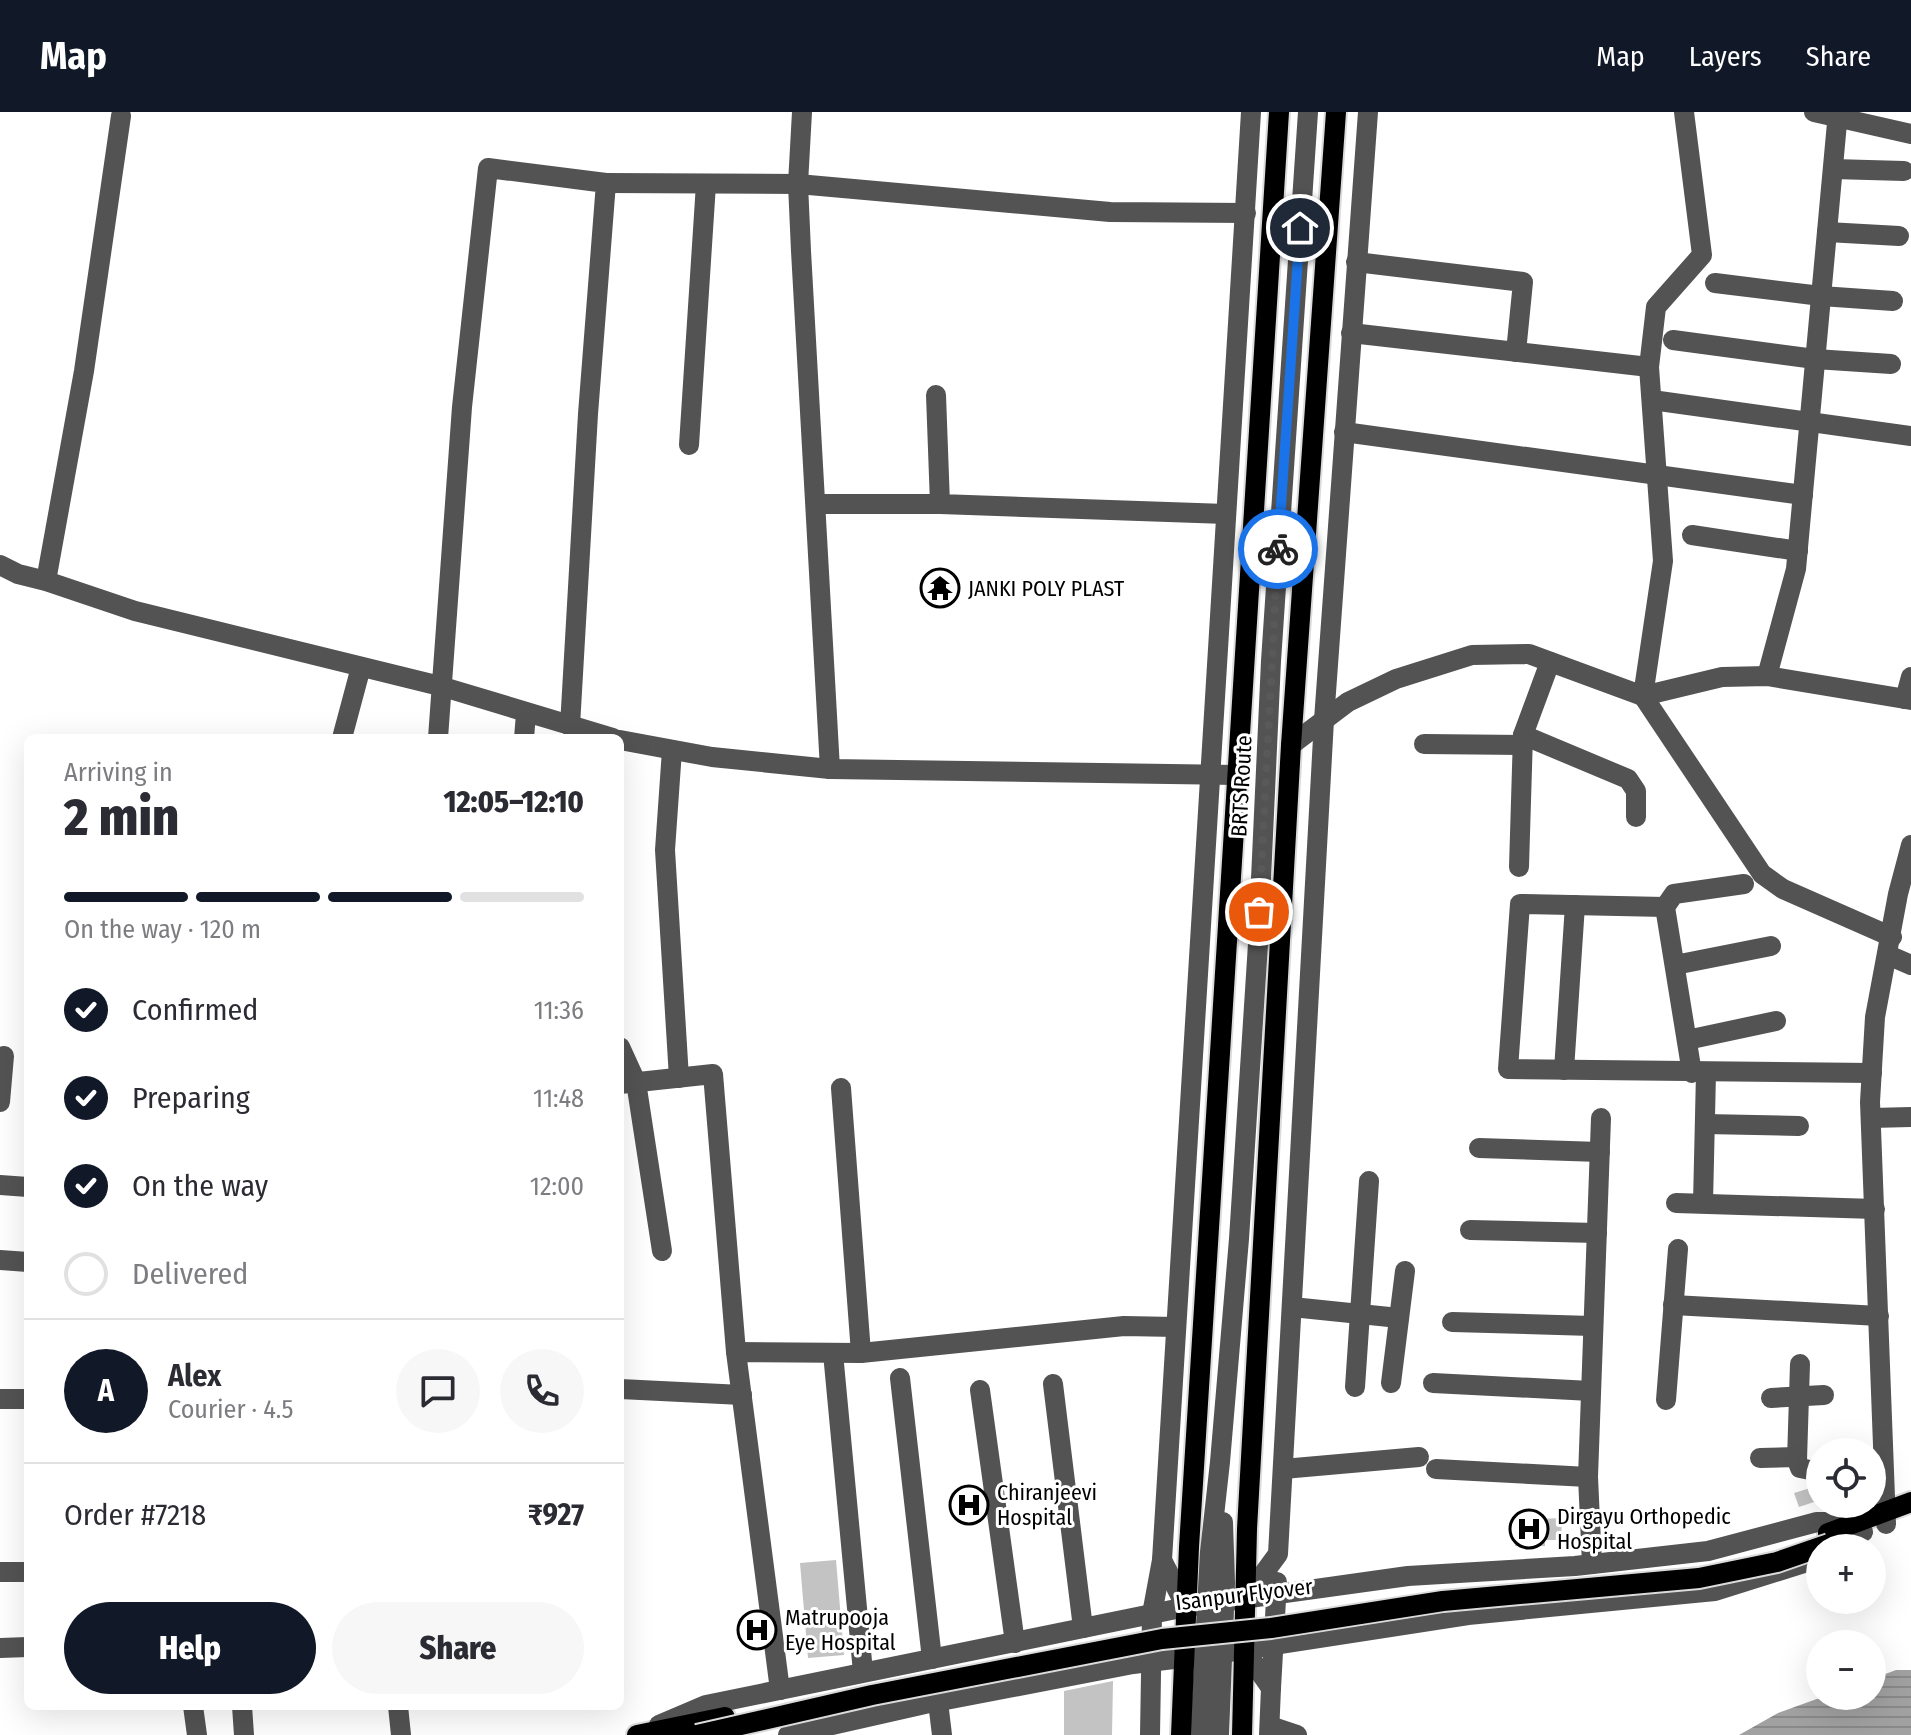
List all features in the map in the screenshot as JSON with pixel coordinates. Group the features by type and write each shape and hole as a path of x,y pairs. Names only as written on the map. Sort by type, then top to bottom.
{"main road":[{"path":"1181,1735 1204,1655 1237,775 1279,112"},
{"path":"1242,1735 1245,1599 1291,745 1336,112"},
{"path":"1886,1517 1911,1502"},
{"path":"1886,1518 1911,1515"},
{"name":"Isanpur Flyover","path":"1849,1534 1885,1518"},
{"name":"Isanpur Flyover","path":"637,1735 870,1684 1160,1628 1270,1617 1442,1590 1698,1568 1782,1549 1806,1547"},
{"name":"Isanpur Flyover","path":"697,1735 872,1695 1162,1639 1271,1628 1443,1601 1699,1578 1806,1553"}],"street":[{"path":"802,112 798,184 830,769"},
{"path":"1150,1735 1152,1614 1162,1560 1251,112"},
{"name":"BRTS Route","path":"1200,1735 1206,1605 1239,1239 1258,944 1271,661 1308,112"},
{"path":"1297,1735 1270,1731 1271,1688 1324,720 1368,112"},
{"path":"1684,112 1702,255 1656,307 1649,367 1663,561 1643,696 1762,874 1783,889 1890,946 1911,965"},
{"path":"1814,112 1911,134"},
{"path":"1767,676 1796,569 1838,115"},
{"path":"46,581 84,371 121,116"},
{"path":"438,734 462,407 488,168 606,183 798,184 1110,212 1246,213"},
{"path":"1833,169 1904,171"},
{"path":"570,726 588,414 606,183"},
{"path":"689,445 706,184"},
{"path":"1827,232 1899,236"},
{"path":"1356,262 1523,282 1516,352"},
{"path":"1715,283 1893,301"},
{"path":"1351,333 1649,367"},
{"path":"1673,340 1815,359 1891,364"},
{"path":"936,395 940,504"},
{"path":"1652,400 1911,436"},
{"path":"1344,432 1803,495"},
{"path":"816,504 940,504 1226,514"},
{"path":"1692,535 1798,551"},
{"path":"0,565 18,574 135,611 440,686 594,734"},
{"path":"1302,596 1333,598"},
{"path":"1291,745 1348,702 1396,679 1472,655 1529,654 1643,696 1722,677 1767,676 1908,700 1911,677"},
{"path":"1519,867 1523,740 1550,662"},
{"path":"343,734 361,667"},
{"path":"524,734 526,714"},
{"path":"1424,744 1523,740 1628,779 1636,791 1636,817"},
{"path":"624,743 712,757 830,769 1237,775"},
{"path":"672,750 665,850 679,1078"},
{"path":"1878,1438 1879,1316 1871,1118 1875,1017 1901,881 1911,845"},
{"path":"1703,1203 1705,1124 1699,1073 1687,1040 1665,907 1674,894 1744,884"},
{"path":"1665,907 1520,904 1508,1069 1872,1073"},
{"path":"1564,1070 1575,905"},
{"path":"1280,939 1312,938"},
{"path":"1675,965 1771,946"},
{"path":"1687,1040 1776,1021"},
{"path":"0,1102 4,1056"},
{"path":"662,1251 628,1083 713,1074 736,1352 780,1690"},
{"path":"841,1088 861,1353"},
{"path":"1871,1118 1911,1117"},
{"path":"1592,1564 1588,1477 1601,1118"},
{"path":"1705,1124 1799,1126"},
{"path":"1479,1148 1600,1152"},
{"path":"1355,1387 1369,1181"},
{"path":"0,1185 24,1187"},
{"path":"1676,1203 1875,1209"},
{"path":"1470,1230 1597,1233"},
{"path":"1666,1400 1678,1249"},
{"path":"0,1260 24,1262"},
{"path":"1391,1383 1405,1271"},
{"path":"1673,1305 1879,1316"},
{"path":"1292,1307 1399,1318"},
{"path":"1452,1322 1592,1326"},
{"path":"736,1352 861,1353 1124,1326 1176,1327"},
{"path":"833,1353 863,1672"},
{"path":"1800,1364 1797,1457 1800,1468 1806,1469"},
{"path":"900,1378 932,1659"},
{"path":"1433,1383 1591,1391"},
{"path":"1053,1384 1083,1628"},
{"path":"624,1389 742,1395"},
{"path":"980,1390 1015,1643"},
{"path":"1771,1398 1824,1395"},
{"path":"0,1399 24,1399"},
{"path":"1760,1458 1797,1457"},
{"path":"1283,1469 1428,1463 1588,1477"},
{"path":"637,1735 706,1705 1152,1614 1408,1576 1592,1564 1708,1551 1817,1522 1861,1527"},
{"path":"1245,1599 1278,1554"},
{"path":"788,1735 938,1702 1152,1662 1468,1615 1715,1591 1806,1555"},
{"path":"1162,1560 1206,1605"},
{"path":"0,1572 24,1572"},
{"path":"0,1648 24,1647"},
{"path":"1244,1649 1271,1688"},
{"name":"BRTS Route","path":"1204,1655 1219,1735"},
{"path":"938,1702 942,1735"},
{"path":"194,1710 197,1735"},
{"path":"242,1710 244,1735"},
{"path":"398,1710 401,1735"}],"shaded area":[{"path":"1911,1670 1911,1735 1739,1735 1778,1713 1806,1703 1806,1710 1886,1710 1886,1674"}],"building":[{"path":"977,1486 981,1508 965,1511 961,1490"},
{"path":"1806,1489 1806,1505 1799,1507 1794,1493"},
{"path":"1562,1518 1561,1540 1545,1540 1545,1546 1515,1546 1514,1520"},
{"path":"836,1560 844,1655 808,1658 800,1563"},
{"path":"758,1618 760,1635 745,1638 742,1621"},
{"path":"1113,1681 1112,1735 1064,1735 1064,1691"}],"way so far":[{"path":"1259,912 1278,549"}],"place":[{"name":"JANKI POLY PLAST","path":"940,588"},
{"name":"Chiranjeevi Hospital","path":"969,1505"},
{"name":"Dirgayu Orthopedic Hospital","path":"1529,1529"},
{"name":"Matrupooja Eye Hospital","path":"757,1630"}],"route":[{"path":"1278,549 1300,228"}]}
